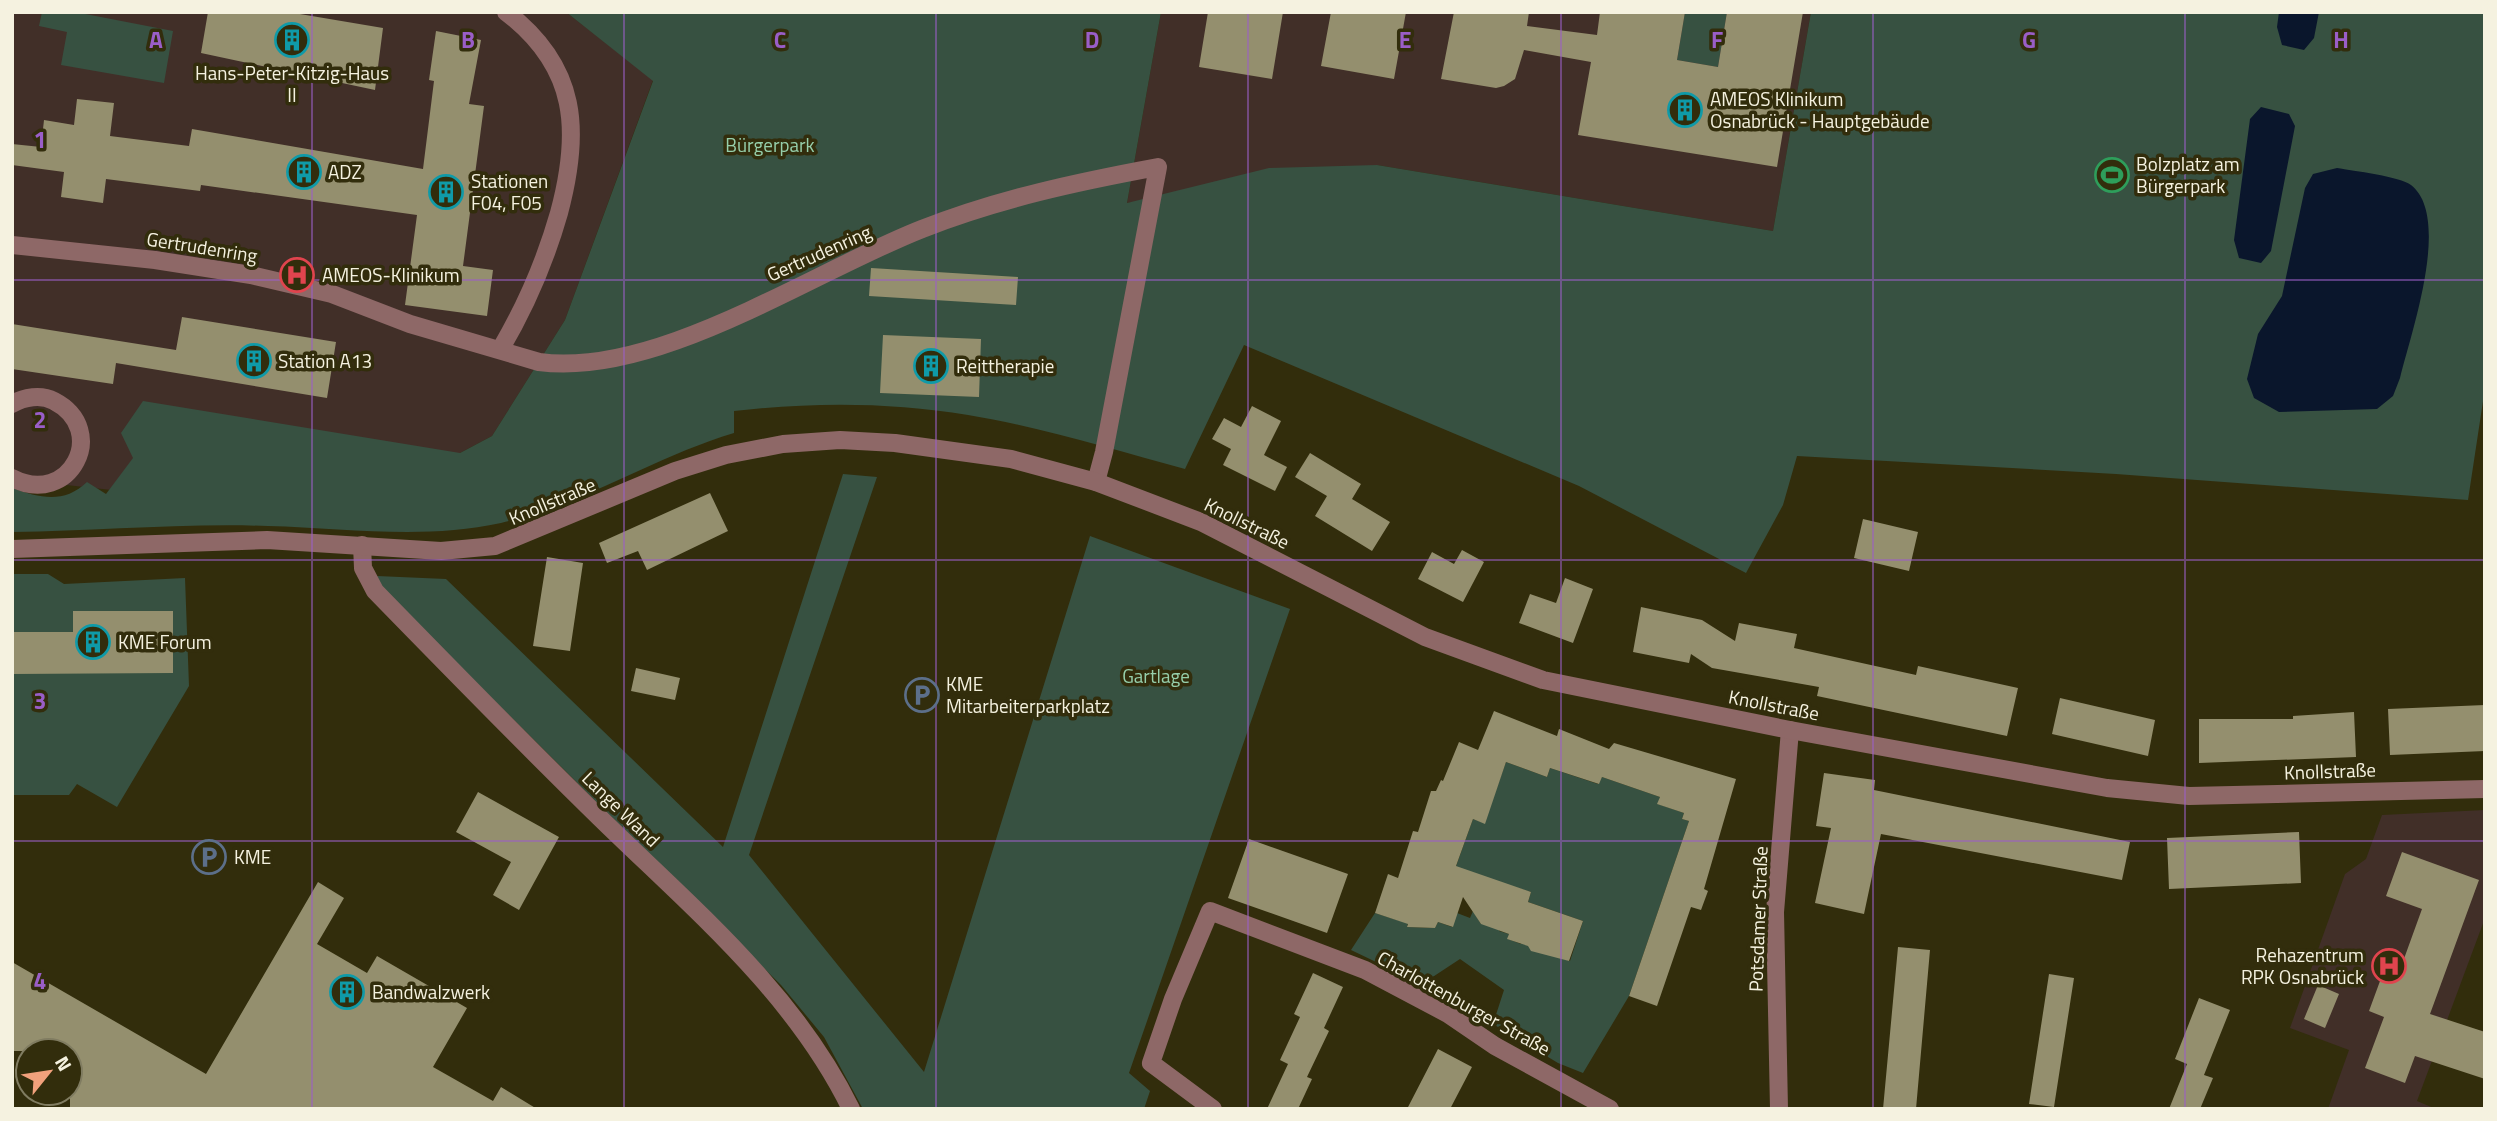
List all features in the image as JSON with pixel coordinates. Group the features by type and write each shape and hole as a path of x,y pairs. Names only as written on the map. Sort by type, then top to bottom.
{"street":[{"path":"500,350 532,291 551,240 569,173 572,130 570,105 552,62 539,42 506,12"},
{"name":"Gertrudenring","path":"12,245 155,260 251,275 332,294 410,324 561,365 642,353 698,331 919,230 988,205 1065,185 1158,167 1096,482"},
{"path":"12,404 29,397 49,398 64,406 76,421 81,448 70,471 58,481 44,486 25,485 12,478"},
{"name":"Knollstraße","path":"12,549 267,540 441,551 495,546 675,471 726,455 783,444 841,440 949,449 1011,459 1096,482 1202,522 1425,637 1480,660 1543,680 1790,730 2107,788 2189,796 2485,789"},
{"name":"Lange Wand","path":"362,545 363,568 375,591 689,903 761,979 805,1028 851,1109"},
{"name":"Potsdamer Straße","path":"1779,1109 1776,912 1790,730"},
{"name":"Charlottenburger Straße","path":"1213,1109 1151,1063 1173,999 1210,911 1365,970 1448,1014 1495,1046 1610,1109"}],"shaded area":[{"name":"AMEOS-Klinikum","path":"12,12 566,12 653,80 565,320 492,436 460,453 166,496 12,479"},
{"path":"1161,12 1811,12 1773,231 1377,165 1127,203"},
{"name":"Rehazentrum RPK Osnabrück","path":"2485,810 2485,918 2417,1101 2436,1109 2328,1109 2349,1050 2290,1028 2345,874 2366,859 2382,815"}],"green space":[{"path":"42,12 75,12 173,31 164,83 61,65 67,32 39,26"},
{"name":"Bürgerpark","path":"566,12 1161,12 1127,203 1269,168 1377,165 1773,231 1811,12 2485,12 2485,388 2468,500 2116,474 1797,456 1783,505 1746,573 1579,486 1244,345 1185,469 1050,432 968,415 880,406 792,406 734,411 734,433 675,455 560,505 501,523 472,528 384,532 268,526 204,526 12,532 12,488 51,497 70,494 87,482 106,494 133,458 121,433 143,401 460,453 492,436 565,320 653,81"},
{"path":"1685,12 1727,12 1718,67 1677,60"},
{"name":"Gartlage","path":"843,474 877,477 749,855 924,1072 1090,536 1290,609 1129,1073 1150,1091 1144,1109 863,1109 824,1037 781,985 382,589 377,576 446,579 723,847"},
{"path":"12,574 48,574 64,584 185,578 189,686 117,807 77,784 69,795 12,795"},
{"path":"1506,762 1547,777 1550,768 1598,784 1602,777 1660,797 1658,804 1684,813 1682,819 1689,821 1629,996 1583,1073 1558,1063 1493,1024 1504,990 1460,959 1422,984 1351,950 1375,913 1400,921 1409,919 1407,927 1435,928 1438,922 1452,927 1457,913 1470,918 1473,911 1481,924 1502,922 1499,931 1509,934 1508,939 1521,944 1523,938 1551,955 1570,961 1583,921 1528,902 1531,892 1455,869 1473,819 1484,823"}],"water":[{"path":"2279,12 2319,12 2314,38 2304,50 2282,45 2277,27"},
{"path":"2261,107 2289,114 2295,126 2271,251 2261,263 2239,258 2234,240 2250,119"},
{"path":"2337,168 2405,182 2411,185 2423,201 2428,222 2428,248 2419,306 2393,396 2377,409 2279,412 2254,398 2247,379 2258,334 2282,296 2305,188 2313,174"}],"building":[{"name":"Hans-Peter-Kitzig-Haus II","path":"208,12 288,12 383,28 375,90 201,53"},
{"path":"1208,12 1283,12 1272,79 1199,67"},
{"path":"1331,12 1406,12 1394,79 1321,66"},
{"name":"AMEOS Klinikum Osnabrück - Hauptgebäude","path":"1454,12 1529,12 1527,26 1597,35 1600,12 1685,12 1677,60 1718,67 1727,12 1803,12 1777,167 1578,135 1591,62 1524,50 1515,79 1504,86 1496,88 1441,79"},
{"path":"436,31 481,40 469,104 484,106 463,266 493,270 487,316 405,305 417,215 201,185 200,191 106,179 103,203 61,197 64,172 12,165 12,144 41,147 44,120 74,125 77,99 114,103 110,136 189,146 192,129 423,169 434,81 429,80"},
{"path":"871,268 1018,277 1016,305 869,296"},
{"path":"182,317 336,342 327,398 116,363 113,384 12,369 12,324 176,350"},
{"name":"Reittherapie","path":"883,335 981,339 979,397 880,393"},
{"path":"1252,406 1281,421 1264,455 1287,467 1275,491 1223,465 1231,449 1212,439 1224,418 1241,427"},
{"path":"1310,453 1361,484 1352,499 1390,522 1372,551 1315,516 1327,496 1295,477"},
{"path":"710,493 728,531 647,570 638,551 607,563 599,543"},
{"path":"1863,519 1918,532 1909,571 1854,558"},
{"path":"1462,550 1484,562 1463,602 1418,579 1432,552 1454,564"},
{"path":"547,557 583,563 570,651 533,646"},
{"path":"1565,578 1593,589 1573,643 1519,623 1530,594 1556,603"},
{"path":"1641,607 1702,620 1735,641 1739,623 1797,634 1794,648 1916,675 1918,666 2018,688 2007,736 1817,696 1819,687 1712,668 1691,654 1689,663 1633,652"},
{"name":"KME Forum","path":"73,611 173,611 173,673 12,674 12,632 73,632"},
{"path":"636,668 680,678 675,700 631,691"},
{"path":"2060,698 2155,720 2148,756 2052,734"},
{"path":"2485,705 2485,751 2390,755 2388,709"},
{"path":"1494,711 1557,736 1559,729 1609,749 1614,743 1736,779 1704,889 1708,891 1701,910 1691,907 1657,1006 1629,996 1689,821 1682,819 1684,813 1657,804 1660,797 1602,777 1599,784 1550,768 1547,777 1506,762 1485,824 1473,819 1456,866 1531,892 1528,902 1583,921 1569,961 1531,951 1528,946 1507,939 1509,934 1481,924 1463,897 1453,927 1438,922 1435,928 1407,927 1408,924 1375,913 1388,874 1398,878 1413,831 1418,832 1431,791 1436,791 1441,780 1443,781 1459,742 1478,750"},
{"path":"2354,712 2356,757 2199,763 2199,719 2293,719 2293,716"},
{"path":"1824,773 1875,780 1874,790 2130,842 2122,880 1881,834 1864,914 1815,903 1831,828 1816,826"},
{"path":"478,792 559,837 519,910 493,895 511,862 456,832"},
{"path":"2299,832 2301,883 2169,889 2167,838"},
{"path":"1249,839 1348,874 1327,933 1228,898"},
{"path":"2402,852 2479,880 2430,1014 2485,1032 2485,1079 2415,1056 2405,1083 2365,1068 2384,1017 2369,1011 2387,962 2401,967 2422,909 2386,896"},
{"name":"Bandwalzwerk","path":"318,882 344,898 317,944 367,973 377,956 467,1008 433,1067 493,1101 501,1087 537,1109 70,1109 84,1107 84,1037 14,1037 12,1051 12,962 206,1074"},
{"path":"1898,947 1930,950 1916,1109 1883,1109"},
{"path":"1313,973 1343,987 1324,1028 1329,1031 1307,1077 1312,1079 1298,1109 1267,1109 1288,1064 1280,1060 1300,1017 1294,1014"},
{"path":"2049,974 2074,978 2054,1107 2029,1104"},
{"path":"2318,985 2339,994 2325,1028 2304,1019"},
{"path":"2199,998 2230,1010 2204,1075 2213,1078 2200,1109 2169,1109 2187,1064 2175,1059"},
{"path":"1438,1049 1472,1067 1450,1109 1407,1109"}],"place":[{"name":"Hans-Peter-Kitzig-Haus II","path":"292,40"},
{"name":"AMEOS Klinikum Osnabrück - Hauptgebäude","path":"1685,110"},
{"name":"ADZ","path":"304,172"},
{"name":"Bolzplatz am Bürgerpark","path":"2112,175"},
{"name":"Stationen F04, F05","path":"446,192"},
{"name":"AMEOS-Klinikum","path":"297,275"},
{"name":"Station A13","path":"254,361"},
{"name":"Reittherapie","path":"931,366"},
{"name":"KME Forum","path":"93,642"},
{"name":"KME Mitarbeiterparkplatz","path":"922,695"},
{"name":"KME","path":"209,857"},
{"name":"Rehazentrum RPK Osnabrück","path":"2389,966"},
{"name":"Bandwalzwerk","path":"347,992"}]}
